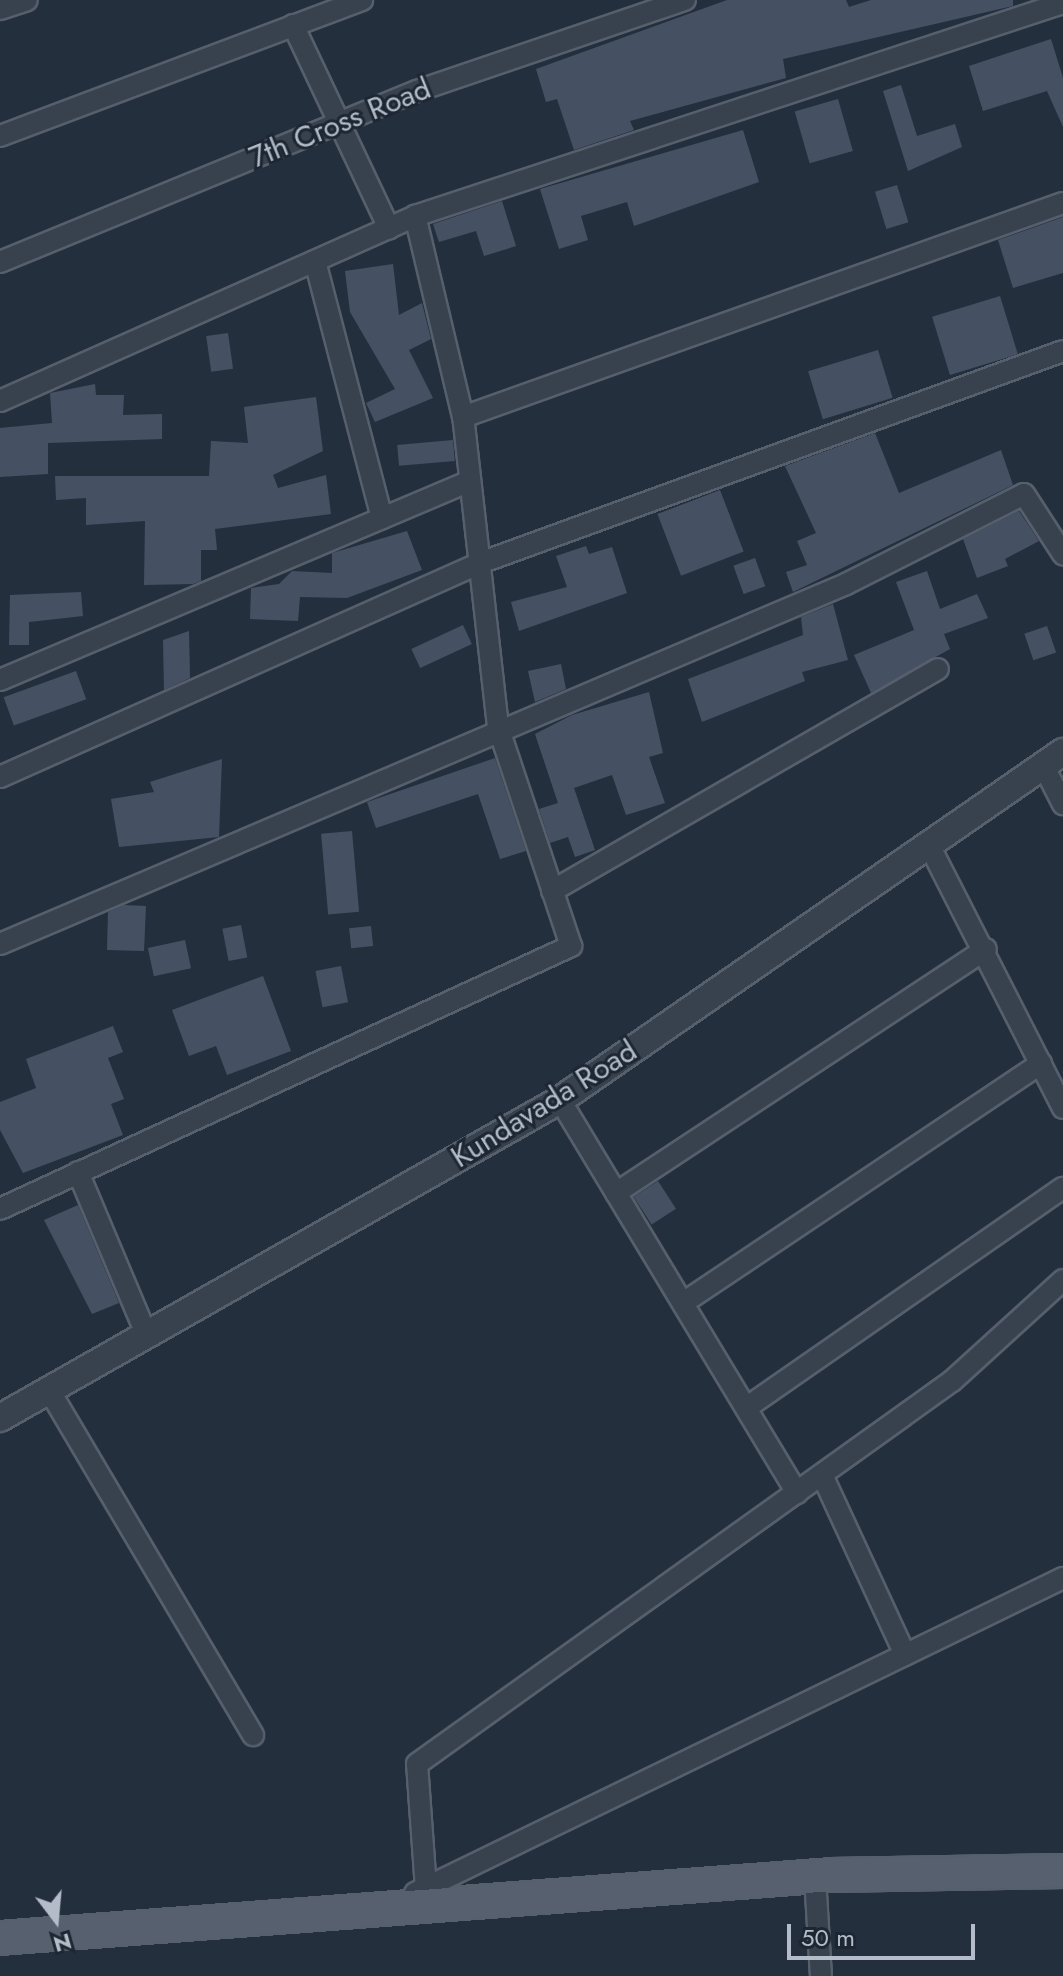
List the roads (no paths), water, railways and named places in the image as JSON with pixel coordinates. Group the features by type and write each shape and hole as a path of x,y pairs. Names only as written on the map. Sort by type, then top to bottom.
{"main road":[{"path":"0,1938 815,1876 1063,1871"}],"street":[{"path":"0,9 27,0"},
{"path":"0,136 362,0"},
{"name":"7th Cross Road","path":"0,262 341,121 685,0"},
{"path":"0,401 415,216 1063,3"},
{"path":"293,25 389,228"},
{"path":"463,417 1063,203"},
{"path":"0,1209 571,946 498,727 463,417 415,216"},
{"path":"315,261 382,518"},
{"path":"0,777 480,563 1063,351"},
{"path":"0,680 470,481"},
{"path":"0,944 498,727 846,584 1024,494 1063,554"},
{"path":"552,891 938,669"},
{"path":"1053,759 1063,804"},
{"name":"Kundavada Road","path":"0,1418 560,1100 1053,759"},
{"path":"929,845 986,949 1063,1108"},
{"path":"616,1193 986,949"},
{"path":"683,1303 1041,1063"},
{"path":"560,1100 797,1493"},
{"path":"78,1172 146,1334"},
{"path":"746,1408 1063,1188"},
{"path":"426,1889 417,1764 952,1381 1063,1280"},
{"path":"49,1390 253,1735"},
{"path":"822,1475 905,1655"},
{"path":"355,1913 426,1889 1063,1578"},
{"path":"815,1876 821,1976"}]}
